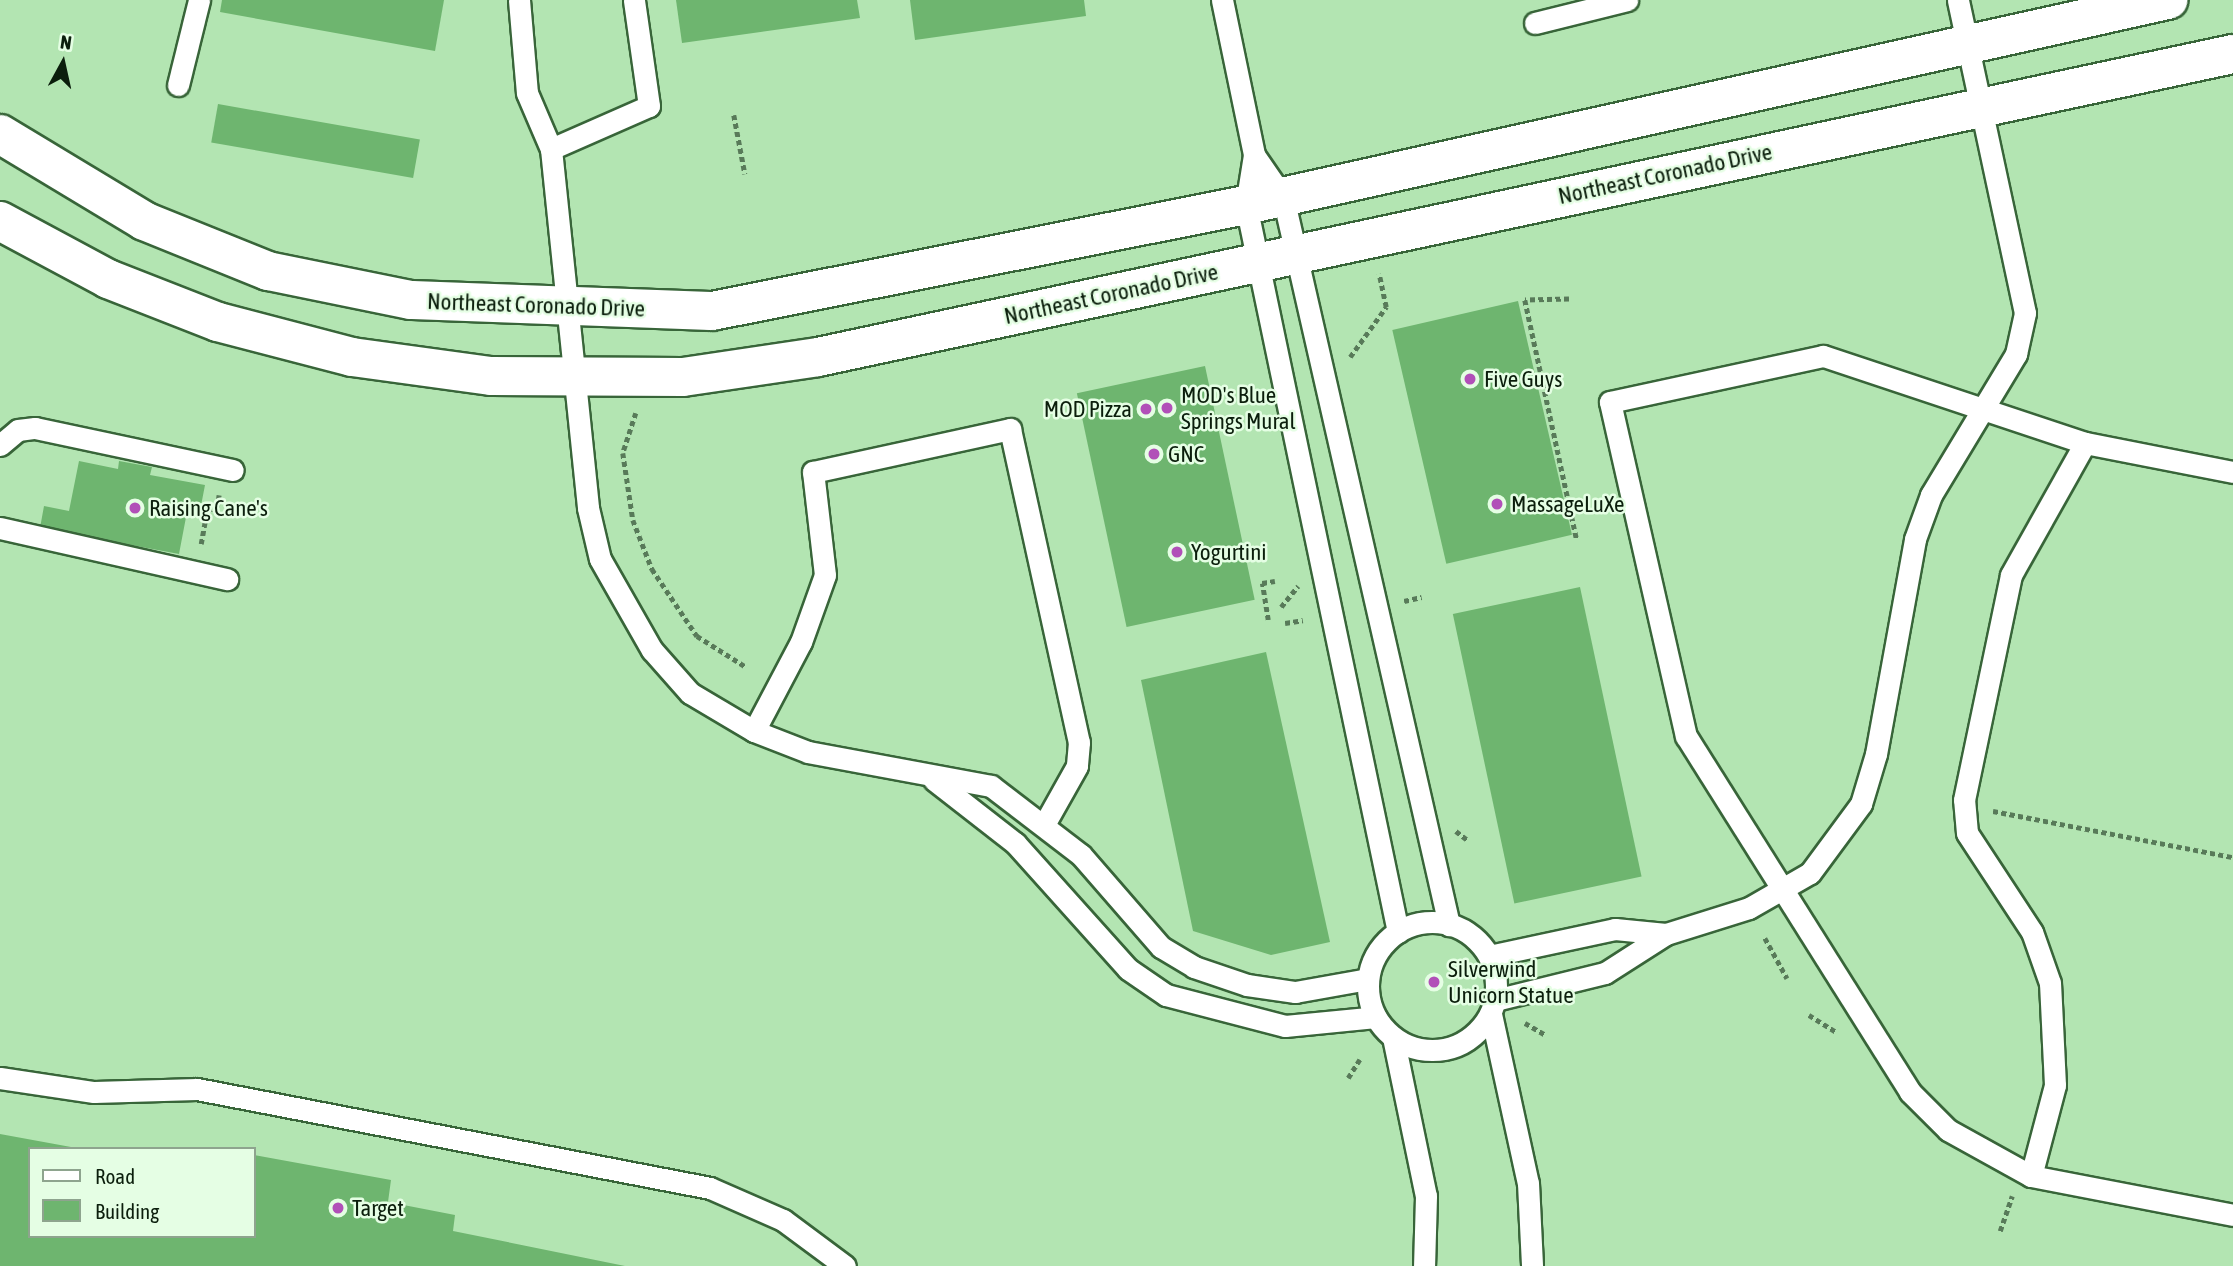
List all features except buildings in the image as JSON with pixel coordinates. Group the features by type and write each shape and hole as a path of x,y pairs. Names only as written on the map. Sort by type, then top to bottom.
{"street":[{"name":"Northeast Coronado Drive","path":"0,134 144,221 268,271 411,300 571,310 712,311 1246,205 1964,43 2168,0"},
{"name":"Northeast Coronado Drive","path":"0,221 108,279 218,321 352,358 491,376 578,380 683,377 818,357 2233,54"}],"lane":[{"path":"177,85 198,0"},
{"path":"519,0 527,93 551,149 571,310 588,508 600,559 622,605 690,693 754,731 808,752 934,780 991,786 1045,823 1161,947 1194,967 1247,985 1296,992 1368,979"},
{"path":"551,149 649,106 634,0"},
{"path":"1222,0 1254,155 1246,205 1256,262 1398,932"},
{"path":"1535,23 1627,0"},
{"path":"1393,1037 1440,1050 1474,1035 1493,1007 1605,972 1666,934 1749,908 1783,890 1833,848 1861,804 1876,754 1915,539 1931,495 2016,354 2025,313 1964,43 1958,0"},
{"path":"1254,155 1283,197 1449,925 1489,956 1493,1007 1528,1183 1532,1266"},
{"path":"2233,472 2085,443 1823,356 1610,402 1686,736 1910,1092 1948,1130 2031,1176 2233,1215"},
{"path":"0,445 18,430 35,428 233,470"},
{"path":"754,731 801,642 825,575 813,472 1010,429 1079,741 1077,766 1045,823"},
{"path":"2031,1176 2055,1086 2050,983 2032,932 1967,833 1964,800 2011,575 2085,443"},
{"path":"0,528 228,579"},
{"path":"934,780 1015,843 1128,969 1166,995 1285,1026 1376,1017"},
{"path":"1424,1266 1426,1196 1393,1037 1376,1017 1368,979 1373,961 1398,932 1449,925"},
{"path":"1489,956 1615,929 1666,934"},
{"path":"0,1078 94,1092 197,1089 710,1188 783,1220 845,1266"}],"path":[{"path":"734,114 745,174"},
{"path":"1347,361 1386,307 1378,268"},
{"path":"1569,299 1525,300 1577,540"},
{"path":"636,412 623,453 633,520 652,569 697,636 746,667"},
{"path":"1281,607 1304,578"},
{"path":"1268,620 1262,583 1275,580"},
{"path":"1396,602 1422,597"},
{"path":"1985,809 2233,857"},
{"path":"1765,938 1787,978"},
{"path":"1525,1023 1546,1035"},
{"path":"1348,1078 1360,1059"}],"place":[{"name":"Five Guys","path":"1470,379"},
{"name":"MOD's Blue Springs Mural","path":"1167,408"},
{"name":"MOD Pizza","path":"1146,409"},
{"name":"GNC","path":"1154,454"},
{"name":"MassageLuXe","path":"1497,504"},
{"name":"Raising Cane's","path":"135,508"},
{"name":"Yogurtini","path":"1177,552"},
{"name":"Silverwind Unicorn Statue","path":"1434,982"},
{"name":"Target","path":"338,1208"}]}
